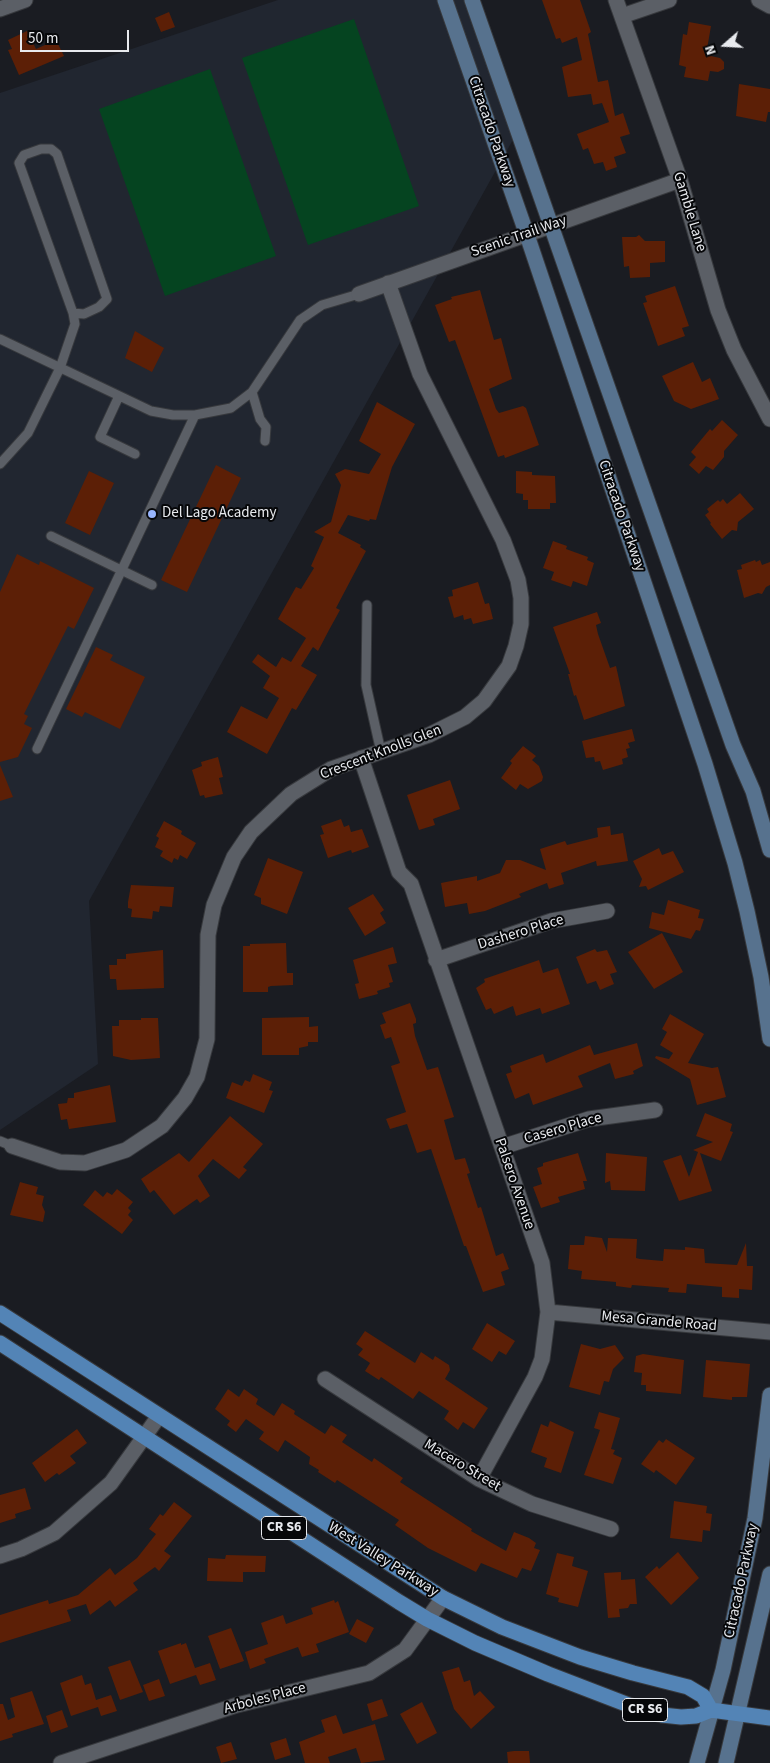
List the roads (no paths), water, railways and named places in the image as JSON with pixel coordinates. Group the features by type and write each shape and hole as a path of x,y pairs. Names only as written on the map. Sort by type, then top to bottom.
{"main road":[{"name":"West Valley Parkway","path":"0,1313 443,1598 502,1627 580,1656 633,1673 688,1687 703,1696 711,1710"},
{"name":"West Valley Parkway","path":"0,1343 428,1619 516,1661 639,1709 681,1717 696,1716 711,1710 770,1718"}],"street":[{"path":"0,9 25,0"},
{"name":"Citracado Parkway","path":"445,0 527,235 705,764 735,863 761,977 770,1039"},
{"name":"Citracado Parkway","path":"472,0 730,735 753,791 770,850"},
{"name":"Gamble Lane","path":"616,0 680,180 718,310 765,402 770,419"},
{"path":"622,16 669,0"},
{"path":"759,0 770,6"},
{"name":"Scenic Trail Way","path":"359,294 388,282 680,180"},
{"name":"Crescent Knolls Glen","path":"6,1144 60,1162 84,1163 126,1150 162,1126 175,1112 197,1077 208,1039 208,935 214,905 234,857 251,832 291,794 331,769 448,728 466,717 484,701 508,666 516,646 521,624 521,598 511,560 420,374 388,282"},
{"name":"Palsero Avenue","path":"362,758 399,872 411,884 542,1263 548,1312 542,1359 535,1378 479,1479"},
{"name":"Dashero Place","path":"436,960 550,922 607,911"},
{"name":"Casero Place","path":"502,1147 589,1119 655,1110"},
{"name":"Mesa Grande Road","path":"548,1312 770,1332"},
{"name":"Macero Street","path":"325,1379 479,1479 532,1504 611,1529"},
{"name":"Citracado Parkway","path":"698,1763 723,1670 755,1518 770,1396"},
{"path":"0,1556 21,1549 54,1533 111,1483 158,1416"},
{"name":"Citracado Parkway","path":"726,1763 770,1574"},
{"name":"Arboles Place","path":"61,1763 237,1705 369,1673 405,1650 443,1598"}],"lane":[{"path":"0,464 28,433 60,368 75,324 73,313 19,163 24,155 41,149 51,149 56,154 105,288 107,299 99,307 84,314 73,313"},
{"path":"0,339 151,412 195,415 232,408 252,392 300,320 322,305 359,294"},
{"path":"252,392 260,419 266,428 265,441"},
{"path":"119,396 100,437 135,454"},
{"path":"36,749 195,415"},
{"path":"51,536 152,585"},
{"path":"367,604 366,685 381,752"}],"place":[{"name":"Del Lago Academy","path":"152,514"}]}
